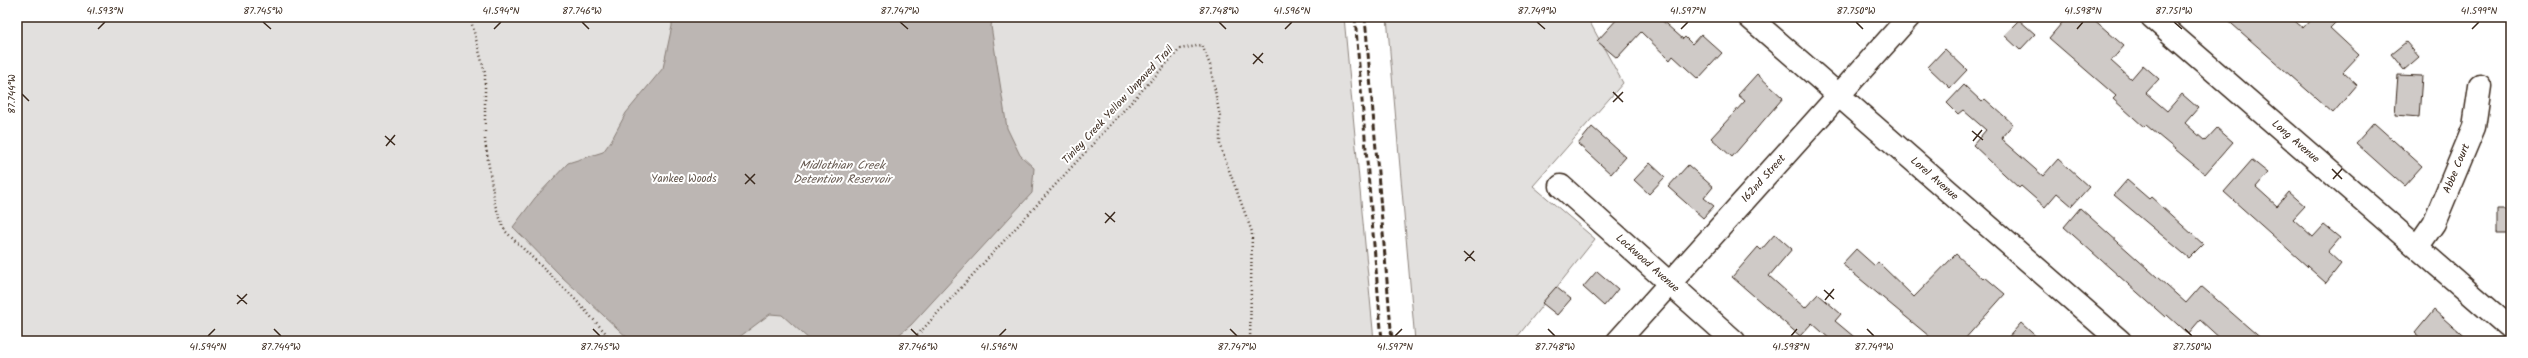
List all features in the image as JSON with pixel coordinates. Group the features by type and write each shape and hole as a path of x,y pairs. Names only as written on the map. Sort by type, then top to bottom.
{"street":[{"name":"Lorel Avenue","path":"1749,17 2120,341"},
{"name":"162nd Street","path":"1618,341 1909,17"},
{"name":"Long Avenue","path":"2152,17 2418,246 2511,329"},
{"name":"Abbe Court","path":"2418,246 2434,223 2474,127 2480,86"},
{"name":"Lockwood Avenue","path":"1560,186 1734,341"}],"path":[{"path":"470,17 485,73 485,140 496,205 505,231 572,296 613,341"},
{"name":"Tinley Creek Yellow Unpaved Trail","path":"912,341 1180,49 1202,45 1210,65 1220,117 1220,146 1252,232 1250,341"}],"green space":[{"name":"Yankee Woods","path":"17,17 1344,17 1374,341 17,341"},
{"path":"1387,17 1587,17 1623,83 1533,186 1595,239 1514,341 1415,341"}],"water":[{"name":"Midlothian Creek Detention Reservoir","path":"672,17 993,17 991,26 1007,128 1020,155 1034,168 1032,193 911,325 891,341 811,341 782,315 770,314 734,341 631,341 562,277 513,227 535,198 568,163 603,152 611,141 626,113 663,68 672,26"}],"building":[{"path":"1619,17 1658,17 1683,39 1685,37 1692,44 1701,34 1722,53 1698,79 1673,56 1670,60 1641,32 1617,58 1597,41"},
{"path":"2067,17 2091,17 2124,46 2111,61 2131,79 2143,65 2159,79 2146,93 2167,111 2182,94 2198,108 2185,123 2205,141 2217,128 2233,142 2205,174 2146,125 2144,127 2113,99 2116,96 2049,38"},
{"path":"2224,17 2290,17 2303,28 2313,17 2341,17 2330,28 2359,55 2343,72 2357,85 2333,113"},
{"path":"2019,20 2035,34 2020,50 2004,35"},
{"path":"2406,42 2419,57 2404,70 2391,54"},
{"path":"1945,49 1967,70 1950,88 1928,67"},
{"path":"1757,74 1783,98 1732,157 1711,138 1745,101 1738,95"},
{"path":"2398,75 2422,76 2419,117 2395,115"},
{"path":"1964,85 1982,102 1985,99 2013,124 2002,137 2003,141 2043,176 2058,159 2089,187 2072,206 2057,193 2045,207 2021,186 2019,188 1973,145 1986,130 1963,110 1958,114 1947,103"},
{"path":"2374,123 2422,166 2404,186 2356,143"},
{"path":"1592,127 1626,157 1611,174 1578,144"},
{"path":"2252,160 2268,173 2256,187 2277,206 2289,192 2305,206 2293,219 2313,237 2324,225 2340,238 2328,252 2341,264 2326,283 2224,192"},
{"path":"1650,163 1665,177 1649,194 1634,180"},
{"path":"1688,165 1713,187 1704,198 1714,206 1703,218 1668,187"},
{"path":"2127,180 2149,199 2151,197 2203,244 2189,258 2114,195"},
{"path":"2080,208 2186,303 2201,286 2264,341 2223,341 2200,320 2188,334 2167,315 2165,317 2064,227"},
{"path":"2497,209 2511,209 2511,233 2497,233"},
{"path":"1775,234 1792,249 1769,276 1805,308 1818,294 1841,314 1835,321 1859,341 1832,341 1812,323 1800,336 1732,277 1758,247 1761,250"},
{"path":"1856,249 1875,266 1878,262 1914,297 1956,254 1983,279 1985,277 2005,294 1963,341 1935,341 1842,264"},
{"path":"1597,271 1618,289 1604,306 1583,287"},
{"path":"1556,287 1571,299 1557,315 1542,303"},
{"path":"2434,310 2469,341 2424,341 2415,333"},
{"path":"2021,323 2041,341 2005,341"}],"railway":[{"path":"1355,17 1382,341"},
{"path":"1365,17 1392,341"}]}
